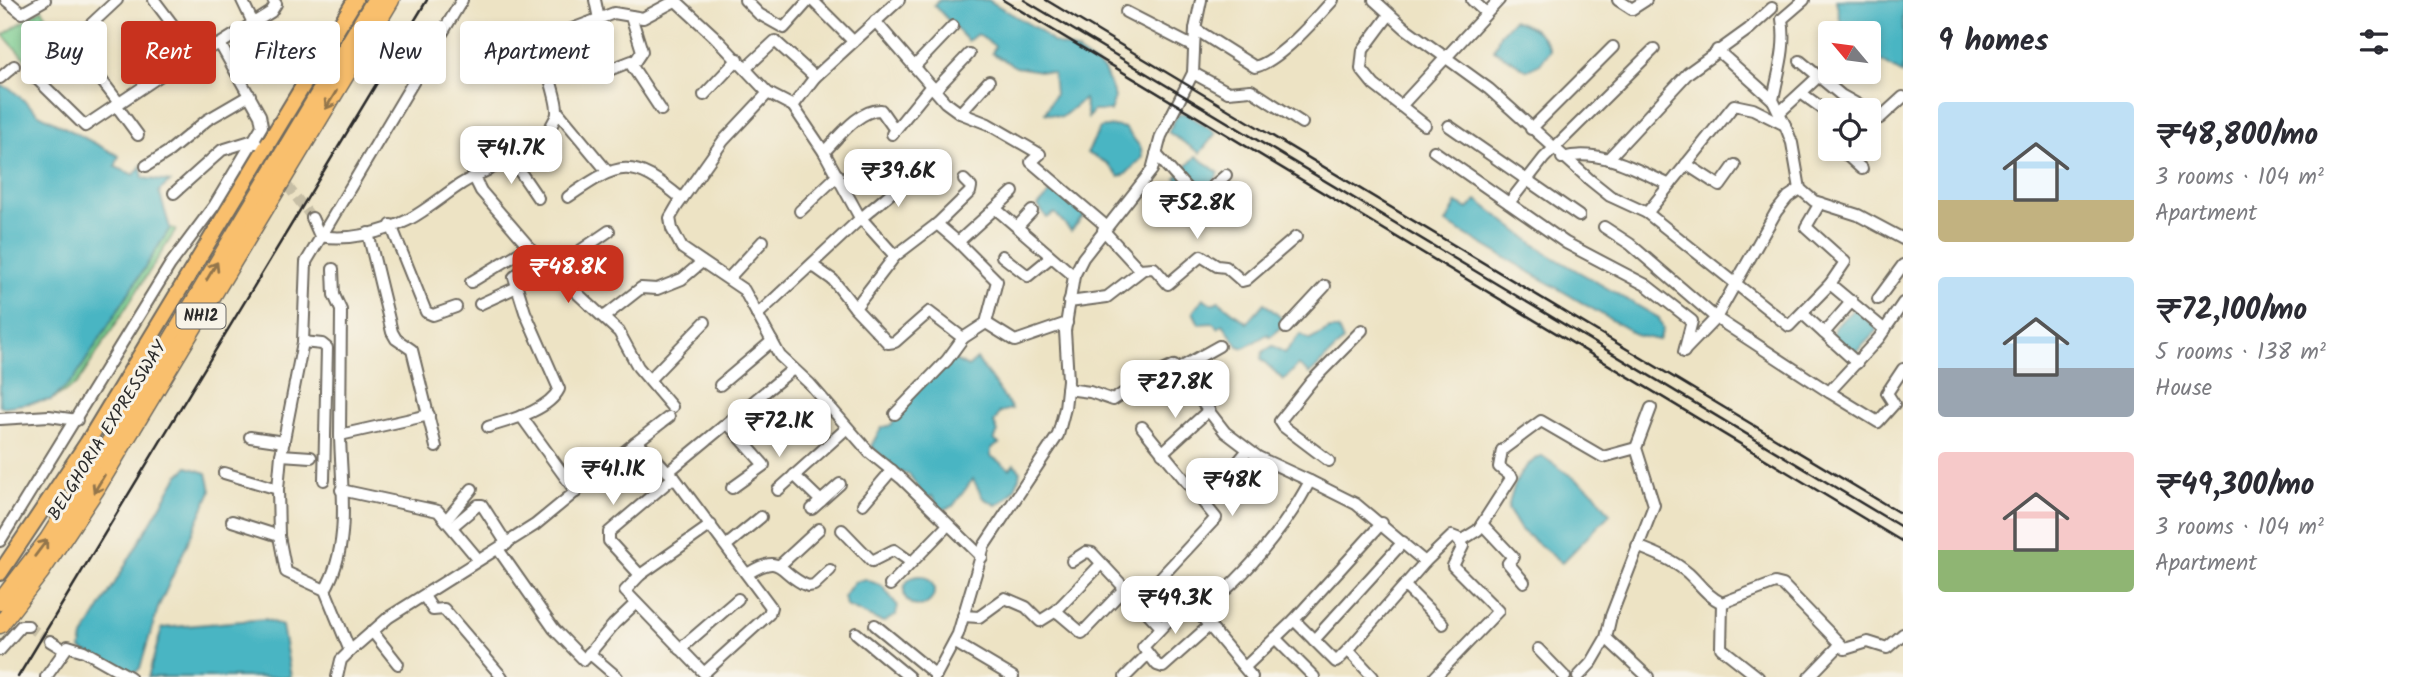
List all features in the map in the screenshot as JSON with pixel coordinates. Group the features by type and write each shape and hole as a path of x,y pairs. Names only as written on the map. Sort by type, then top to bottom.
{"highway":[{"name":"BELGHORIA EXPRESSWAY","path":"0,602 48,539 113,437 375,0"},
{"name":"BELGHORIA EXPRESSWAY","path":"7,630 41,572 95,491 391,0"}],"main road":[{"path":"0,573 87,443 355,0"}],"street":[{"path":"6,0 22,13 42,1"},
{"path":"117,0 72,42 138,135"},
{"path":"154,0 170,21"},
{"path":"242,0 252,21"},
{"path":"256,21 271,12 276,4 274,0"},
{"path":"350,651 325,590 286,572 279,537 278,489 281,455 303,342 304,273 306,262 320,236 462,0"},
{"path":"595,0 599,19"},
{"path":"320,236 339,240 407,220 474,177 531,146 558,113 559,107 542,57 543,44 559,34 622,12 643,18 675,0 738,59 768,93 793,106 838,175 860,219 895,256"},
{"path":"745,0 759,14 784,28 810,0 853,41"},
{"path":"793,106 815,77 899,0"},
{"path":"875,625 935,676 954,642 984,546 1058,435 1067,389 1065,331 1074,276 1105,228 1147,177 1161,136 1193,72 1195,29 1201,0"},
{"path":"1195,29 1255,67 1270,60 1297,37 1333,0"},
{"path":"1472,0 1485,12"},
{"path":"1618,0 1635,9 1646,0"},
{"path":"1782,19 1804,0"},
{"path":"1401,106 1497,1"},
{"path":"1608,159 1688,73 1749,29 1768,4 1782,19 1785,37 1773,100"},
{"path":"1425,125 1374,85 1361,69 1363,50 1383,5 1446,58 1489,89 1562,158 1610,196 1647,213 1789,326 1830,284 1844,262 1806,228 1820,203"},
{"path":"1126,12 1194,47"},
{"path":"614,68 632,61 642,48 631,16"},
{"path":"876,21 933,88 960,113 988,124 1040,153 1031,162 1105,228 1142,270"},
{"path":"914,67 953,26"},
{"path":"216,45 230,38"},
{"path":"746,68 775,41 815,77"},
{"path":"0,541 77,420 170,265 214,206 256,142 262,121 220,44"},
{"path":"1531,129 1613,47"},
{"path":"1509,203 1553,150 1654,49"},
{"path":"1717,50 1773,100 1792,143 1800,189 1820,203 1858,215 1903,239"},
{"path":"824,152 851,124 876,109 881,110 893,132 969,54"},
{"path":"704,95 738,59"},
{"path":"632,61 632,68 661,110"},
{"path":"1780,112 1818,77 1800,61"},
{"path":"0,62 7,72"},
{"path":"1193,72 1228,92 1251,90 1302,123"},
{"path":"960,113 989,81"},
{"path":"42,84 85,126 147,84"},
{"path":"1828,84 1849,98"},
{"path":"768,93 723,141 682,199 670,219 672,229 682,248 744,290 780,356 847,428 982,557"},
{"path":"1801,93 1818,105"},
{"path":"146,166 169,152 207,120 250,95"},
{"path":"1881,117 1903,97"},
{"path":"1647,213 1734,105 1753,109 1785,125"},
{"path":"558,113 607,171"},
{"path":"1449,126 1579,216"},
{"path":"174,193 222,150 256,142"},
{"path":"1434,151 1566,243 1646,285 1679,309 1692,321 1684,352 1716,318 1776,212 1788,197 1800,189"},
{"path":"1156,154 1198,200 1226,175"},
{"path":"1562,158 1587,154 1608,159 1670,185"},
{"path":"510,157 538,198"},
{"path":"1853,161 1862,169"},
{"path":"1686,164 1720,186 1735,165"},
{"path":"568,197 607,171 650,172 682,199"},
{"path":"758,315 860,219 914,174"},
{"path":"800,211 838,175"},
{"path":"337,677 341,660 372,631 478,559 502,546 576,492 670,412 650,379 638,367 619,332 538,257 481,191 474,177"},
{"path":"855,308 895,256 937,224 970,192 971,187 964,180"},
{"path":"958,242 1013,192"},
{"path":"996,209 1074,276"},
{"path":"1018,226 1032,211"},
{"path":"312,218 320,236"},
{"path":"895,414 947,360 963,338 986,323 997,281 993,274 937,224"},
{"path":"391,225 426,312 433,315 456,307"},
{"path":"1604,227 1630,244 1716,318 1878,422 1894,404 1887,393 1903,369"},
{"path":"552,270 609,230"},
{"path":"368,233 392,332 396,339 412,350 436,447"},
{"path":"1069,302 1107,297 1142,270 1153,267 1164,282 1171,284 1203,256 1217,267 1229,269 1242,281 1248,279 1296,237"},
{"path":"729,278 762,241"},
{"path":"471,282 529,247"},
{"path":"1002,256 1028,276 1050,258"},
{"path":"488,427 521,416 553,398 559,389 514,277 538,257"},
{"path":"604,317 637,291 645,287 656,289 682,279 702,262"},
{"path":"812,265 833,280 888,343 895,342 929,313 963,338"},
{"path":"1878,299 1903,265"},
{"path":"325,590 339,561 341,490 338,356 341,310 334,295 332,269"},
{"path":"1830,284 1885,330"},
{"path":"1286,328 1325,286"},
{"path":"480,304 517,287"},
{"path":"1824,333 1852,301"},
{"path":"1829,392 1885,330 1903,303"},
{"path":"1803,314 1857,363"},
{"path":"650,379 705,322"},
{"path":"986,323 1015,341 1067,323"},
{"path":"1329,461 1283,427 1280,421 1311,382 1362,330"},
{"path":"720,385 772,341"},
{"path":"303,342 322,344 327,348 324,480"},
{"path":"1178,369 1219,346"},
{"path":"1067,389 1090,392 1113,400 1168,366 1178,369 1225,432 1248,450 1286,472 1356,504 1425,562"},
{"path":"640,575 609,541 609,532 671,474 793,369"},
{"path":"1578,677 1592,662 1606,638 1654,505 1636,448 1651,408"},
{"path":"1162,453 1209,410"},
{"path":"326,423 341,429 429,415"},
{"path":"0,419 49,416 77,420"},
{"path":"521,416 576,492"},
{"path":"1294,620 1336,662 1446,540 1452,536 1462,540 1482,524 1512,477 1499,467 1502,450 1541,421 1603,457 1636,448"},
{"path":"728,424 764,465 732,488"},
{"path":"1137,603 1216,521 1215,515 1142,427"},
{"path":"778,490 847,428"},
{"path":"250,437 284,442"},
{"path":"635,443 649,451 671,474 727,545 772,609 705,675 625,591 640,575 711,526"},
{"path":"1204,502 1248,450"},
{"path":"281,455 311,457"},
{"path":"863,504 892,470"},
{"path":"224,473 278,489"},
{"path":"794,475 816,505 840,484"},
{"path":"1198,611 1230,587 1293,512 1310,481"},
{"path":"450,523 472,489"},
{"path":"341,490 435,510 450,523 478,559"},
{"path":"450,523 482,505 502,546 554,629 584,660 636,603"},
{"path":"727,545 761,517"},
{"path":"232,521 279,537"},
{"path":"1245,667 1294,620 1381,523"},
{"path":"1482,524 1513,557 1508,563 1524,582"},
{"path":"890,585 947,526"},
{"path":"780,565 819,529"},
{"path":"842,530 872,561 894,550 911,562"},
{"path":"1435,677 1498,611 1453,566 1464,546 1456,538"},
{"path":"1314,640 1403,542"},
{"path":"1637,546 1663,557 1688,573 1708,596 1722,603 1780,584 1790,589 1839,646 1849,649 1868,642 1888,648 1903,634"},
{"path":"1072,561 1089,552 1160,626"},
{"path":"747,574 764,564 780,565 808,586 814,585 830,570"},
{"path":"963,616 979,617 1004,598 1026,607 1040,621 1056,611 1101,564"},
{"path":"1405,586 1443,624"},
{"path":"1056,611 1082,633 1123,590"},
{"path":"424,596 433,610 444,609 501,677"},
{"path":"680,649 738,599"},
{"path":"1209,625 1163,667 1157,665 1143,644 1187,603 1198,611 1252,677"},
{"path":"1722,603 1721,648 1758,677"},
{"path":"7,630 28,626 17,618"},
{"path":"0,650 7,630"},
{"path":"0,658 7,630"},
{"path":"372,631 398,664"},
{"path":"856,633 909,677"},
{"path":"1275,638 1314,677"},
{"path":"1606,638 1648,677"},
{"path":"50,640 64,649"},
{"path":"954,642 1013,677"},
{"path":"46,677 64,649 72,646 130,677"},
{"path":"1809,677 1839,646"},
{"path":"1538,649 1565,677"},
{"path":"1348,650 1373,677"},
{"path":"589,653 617,677"},
{"path":"1125,677 1148,654"}],"green space":[{"path":"42,9 50,21 24,21"},
{"path":"21,23 21,54 3,35"},
{"path":"170,228 176,230 77,384 51,400 74,379"}],"water":[{"path":"940,0 988,0 1039,30 1052,42 1077,51 1104,70 1115,97 1110,111 1093,111 1088,118 1084,99 1062,117 1045,113 1055,94 1053,73 1016,67 992,53 995,46 977,34 968,41 934,5"},
{"path":"1836,0 1903,0 1903,74 1881,61 1881,21 1840,21"},
{"path":"1513,20 1536,31 1550,50 1540,64 1527,70 1494,50 1500,34"},
{"path":"0,85 11,89 39,114 119,156 115,167 134,175 141,166 143,178 170,182 159,191 170,228 74,379 51,400 3,407 0,406"},
{"path":"1185,113 1216,133 1200,153 1168,132 1178,114"},
{"path":"1100,128 1125,128 1141,148 1142,158 1126,174 1119,177 1107,163 1087,153"},
{"path":"1196,156 1219,173 1209,189 1195,199 1176,178"},
{"path":"1058,185 1088,211 1071,231 1055,213 1047,218 1038,206"},
{"path":"1477,200 1546,253 1659,318 1663,329 1659,340 1639,336 1446,223 1457,203 1468,209"},
{"path":"1203,298 1212,304 1219,301 1247,323 1264,303 1287,323 1270,337 1268,334 1244,348 1238,346 1223,324 1218,328 1213,323 1199,324 1193,312"},
{"path":"1855,308 1878,330 1854,354 1833,337 1834,328"},
{"path":"1330,329 1338,329 1343,341 1310,374 1298,365 1284,380 1261,359 1263,352 1273,346 1285,353 1300,334 1310,340"},
{"path":"953,359 968,367 977,359 1012,409 1000,412 994,423 998,432 994,440 999,444 991,449 991,456 1010,469 1014,464 1020,470 1019,476 1013,491 996,505 983,498 973,479 953,506 941,510 932,496 925,498 909,474 899,472 871,446 881,428 891,425 909,397"},
{"path":"1542,456 1594,492 1610,514 1562,563 1521,530 1508,509 1512,492 1522,471"},
{"path":"188,467 207,473 211,491 158,608 140,668 135,673 81,649 83,637 178,476"},
{"path":"919,576 925,577 933,585 933,597 925,605 919,606 913,605 905,597 904,591 905,585 913,577"},
{"path":"865,579 882,586 897,605 896,615 884,622 846,606 844,596 854,582"},
{"path":"265,619 282,626 291,677 148,677 162,628"}],"tunnel":[{"path":"260,150 312,218"},
{"path":"28,626 50,641"}],"railway":[{"path":"18,677 427,0"},
{"path":"1003,0 1903,542"},
{"path":"1024,0 1903,528"},
{"path":"1046,0 1903,515"}]}
